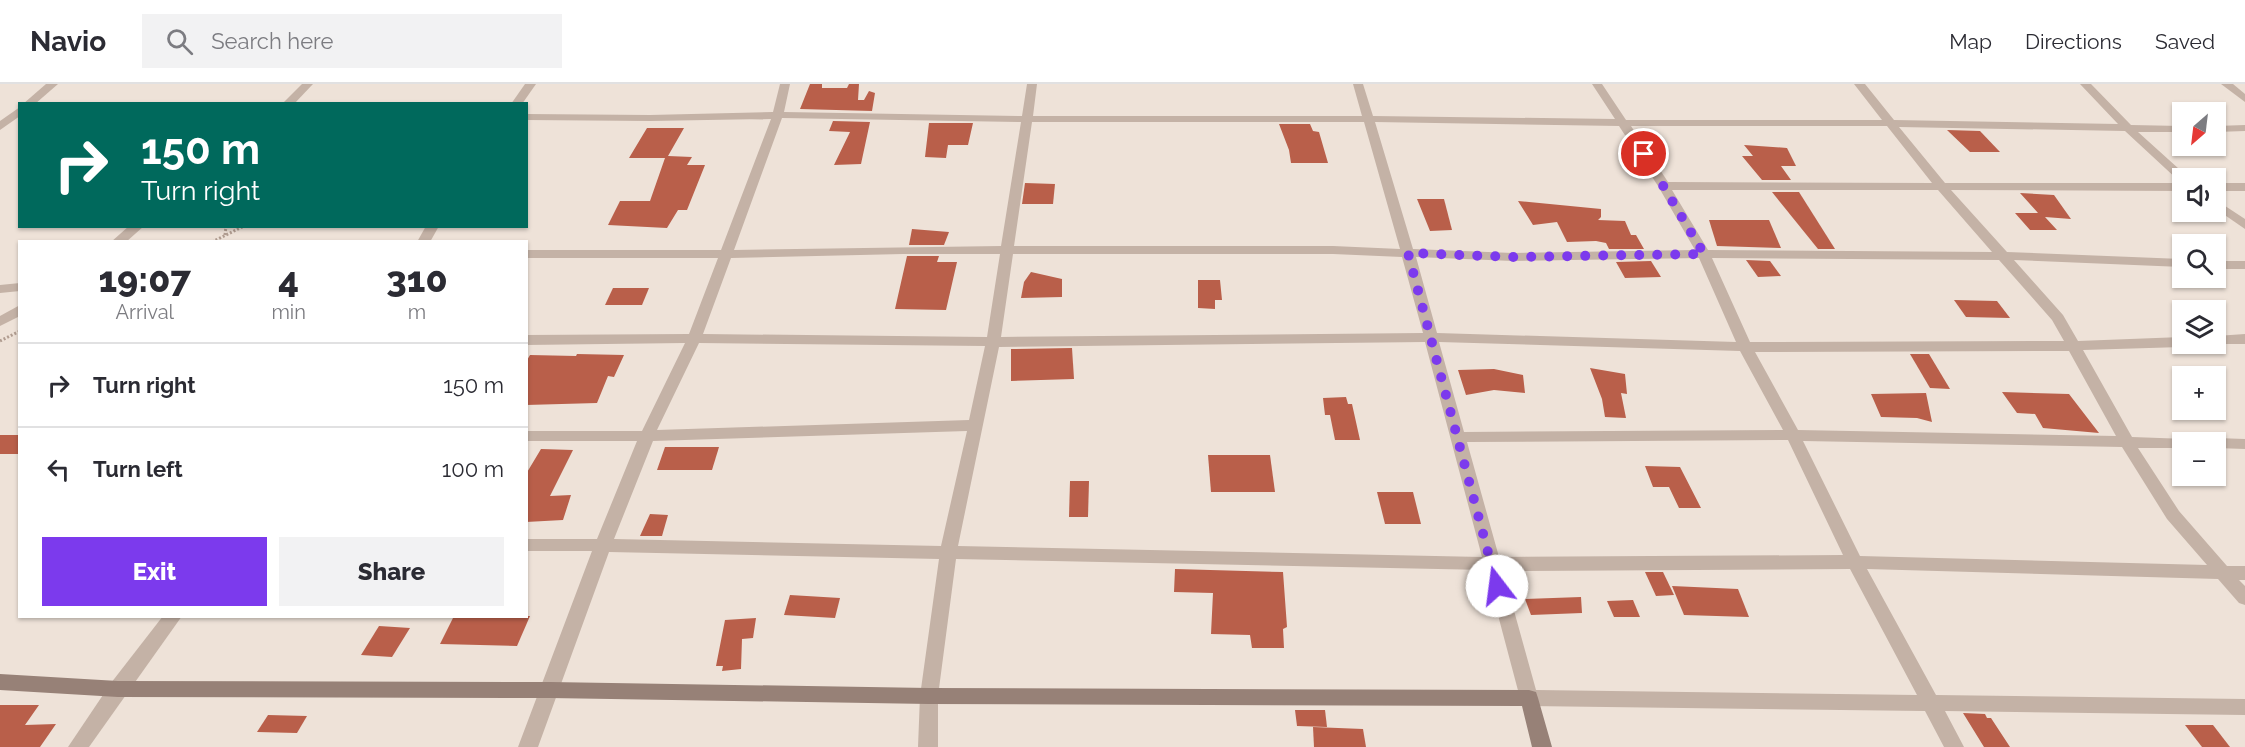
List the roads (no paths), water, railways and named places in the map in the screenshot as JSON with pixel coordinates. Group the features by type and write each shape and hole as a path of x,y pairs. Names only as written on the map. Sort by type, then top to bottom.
{"street":[{"path":"30,102 53,84"},
{"path":"290,102 308,84"},
{"path":"518,102 531,84"},
{"path":"528,747 603,545 647,436 694,338 778,115 785,84"},
{"path":"928,747 929,696 948,554 993,342 1032,84"},
{"path":"1358,84 1408,253 1542,747"},
{"path":"1597,84 1664,186 1704,254 1745,347 1793,435 1855,562 1954,747"},
{"path":"1859,84 1941,186 2058,318 2127,442 2173,515 2226,573 2245,598"},
{"path":"2085,84 2129,129 2172,168"},
{"path":"2226,84 2245,99"},
{"path":"0,113 18,112"},
{"path":"0,127 18,112"},
{"path":"528,117 650,118 778,115 1027,119 1370,119 1623,123 1891,123 2172,129"},
{"path":"2226,129 2245,128"},
{"path":"1664,186 2172,187"},
{"path":"2226,187 2245,187"},
{"path":"2226,211 2245,225"},
{"path":"120,240 135,228"},
{"path":"528,254 726,254 894,250 1333,250 1513,257 1704,254 2005,256 2172,263"},
{"path":"2226,265 2245,266"},
{"path":"0,289 18,287"},
{"path":"0,322 18,310"},
{"path":"528,340 694,338 993,342 1431,338 1745,347 2075,346 2172,342"},
{"path":"2226,340 2245,339"},
{"path":"528,436 647,436 976,426"},
{"path":"1459,437 1793,435 2172,443"},
{"path":"2226,443 2245,444"},
{"path":"528,545 1491,564 1855,562 2245,573"},
{"path":"78,747 171,618"},
{"path":"0,682 118,689 550,690 929,696 1529,698 2245,707"}]}
